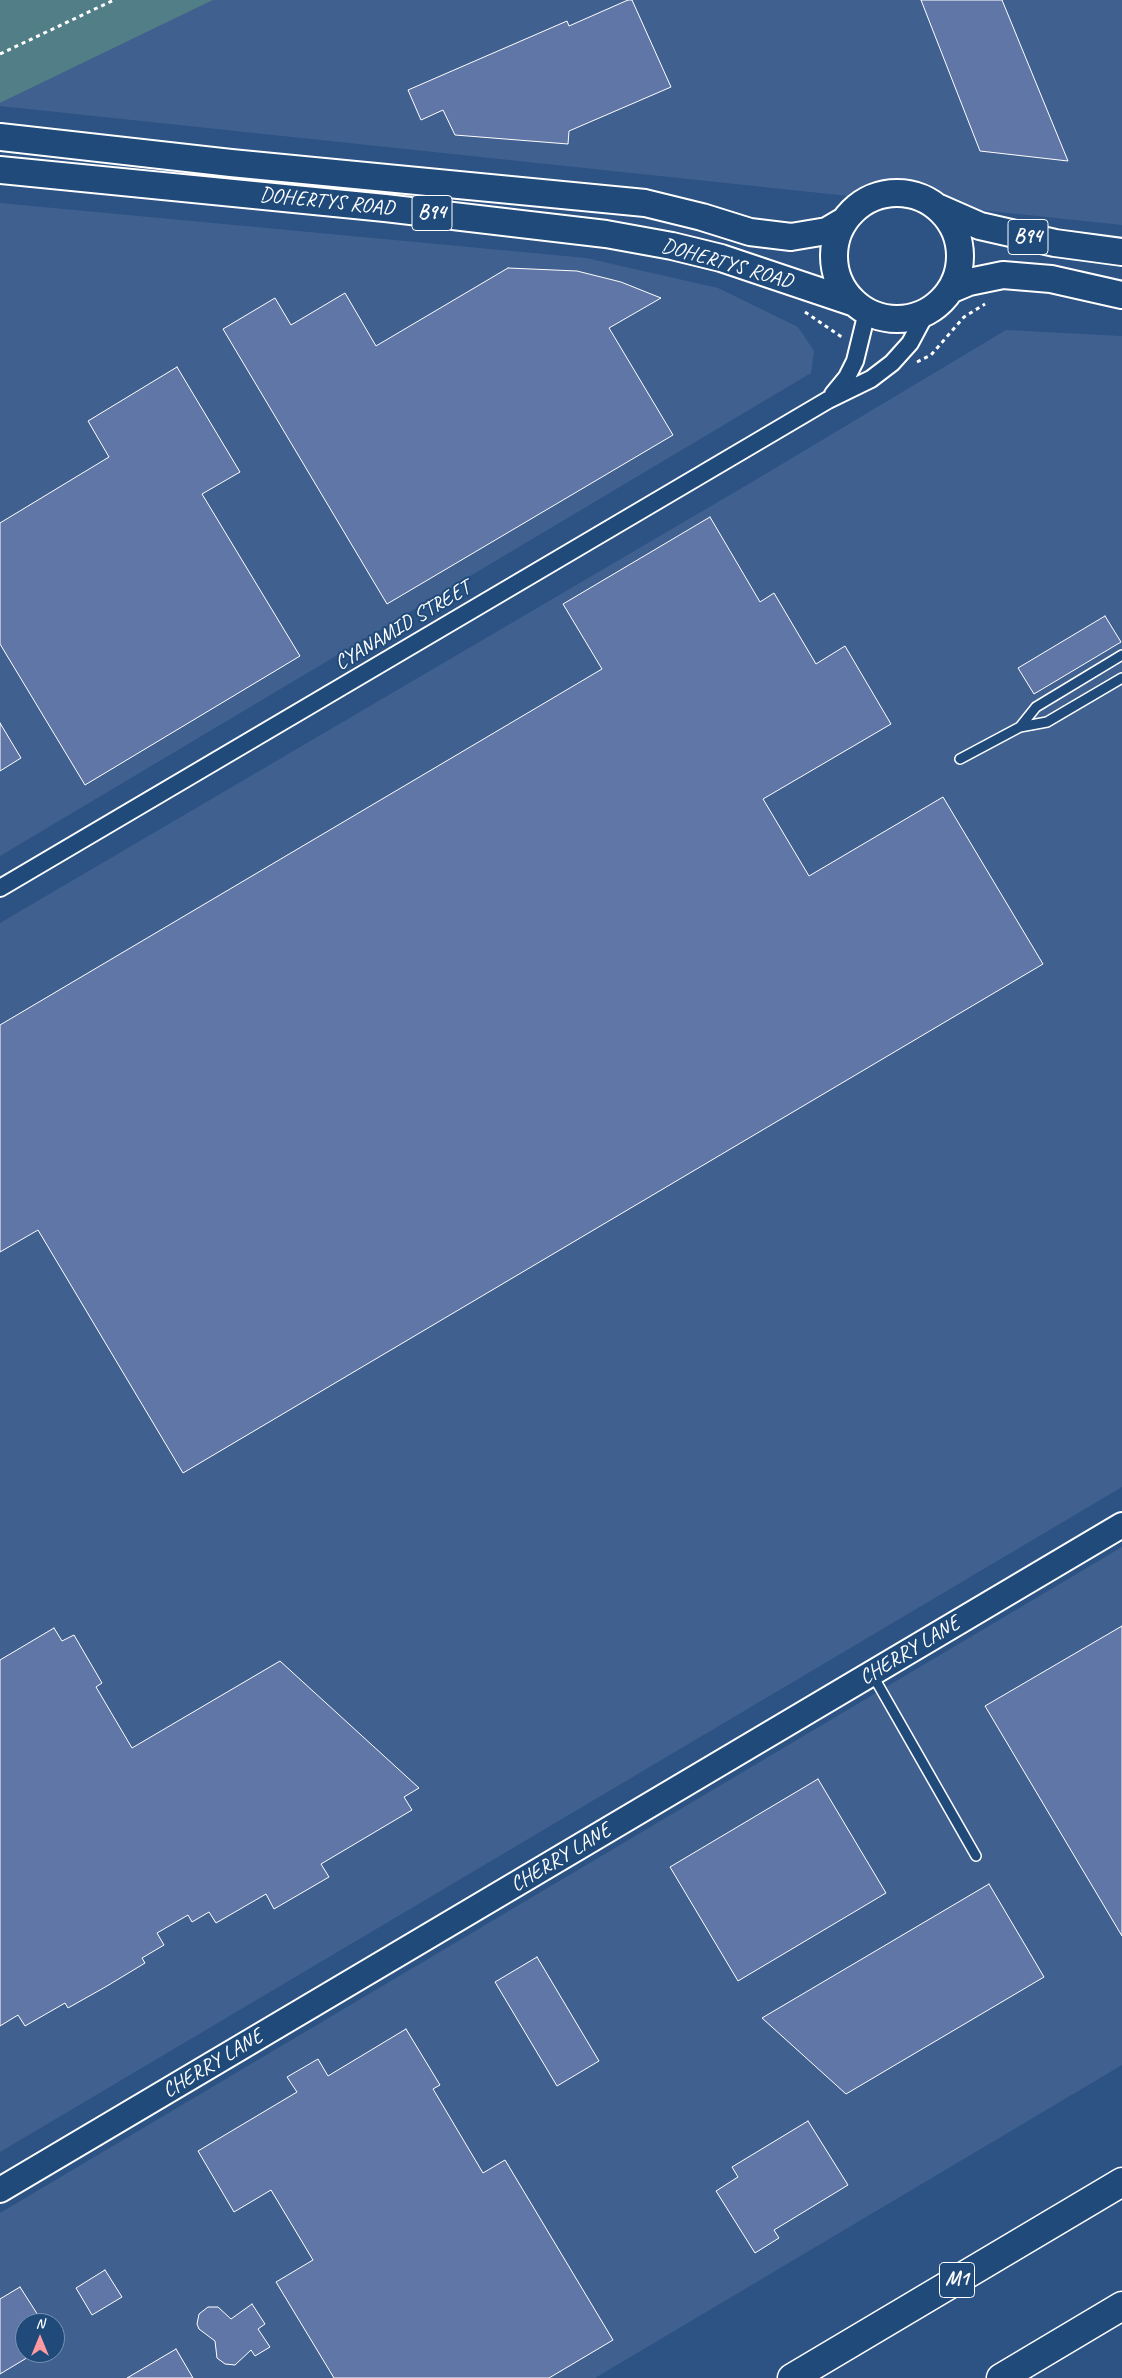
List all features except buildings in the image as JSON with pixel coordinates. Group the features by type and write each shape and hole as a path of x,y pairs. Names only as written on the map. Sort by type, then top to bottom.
{"highway":[{"name":"M1","path":"792,2378 1122,2182"},
{"path":"1002,2378 1122,2306"}],"main road":[{"name":"DOHERTYS ROAD","path":"0,137 231,163 645,203 702,217 750,232 791,237 827,231 844,221"},
{"name":"DOHERTYS ROAD","path":"0,170 386,208 606,234 672,246 721,258 861,307"},
{"name":"B94","path":"844,221 864,204 888,194 906,194 923,198 938,208 980,226 1055,243 1122,252"},
{"path":"938,208 950,222 958,238 960,256 958,274 950,290"},
{"path":"844,221 837,238 834,255 840,281 861,307"},
{"name":"B94","path":"861,307 886,318 907,319 926,312 940,303 950,290 969,282 1003,275 1051,280 1122,295"}],"street":[{"name":"CYANAMID STREET","path":"828,400 848,377 855,361 861,307"},
{"name":"CYANAMID STREET","path":"0,888 828,400 872,379 892,363 910,343 926,312"},
{"name":"CHERRY LANE","path":"0,2190 1122,1525"}],"lane":[{"path":"1020,727 1036,707 1122,655"},
{"path":"960,759 1020,727 1047,722 1122,678"},
{"path":"872,1674 976,1856"}],"path":[{"path":"0,54 114,0"},
{"path":"913,363 922,361 931,355 964,317 986,303"}],"shaded area":[{"path":"213,0 1122,0 1122,225 0,106 0,103"},
{"path":"0,203 586,258 718,288 798,327 814,351 811,373 0,856"},
{"path":"1006,330 1122,336 1122,1487 0,2152 0,923 752,482"},
{"path":"1122,1547 1122,2065 595,2378 0,2378 0,2213"}],"green space":[{"path":"0,0 213,0 0,103"}]}
